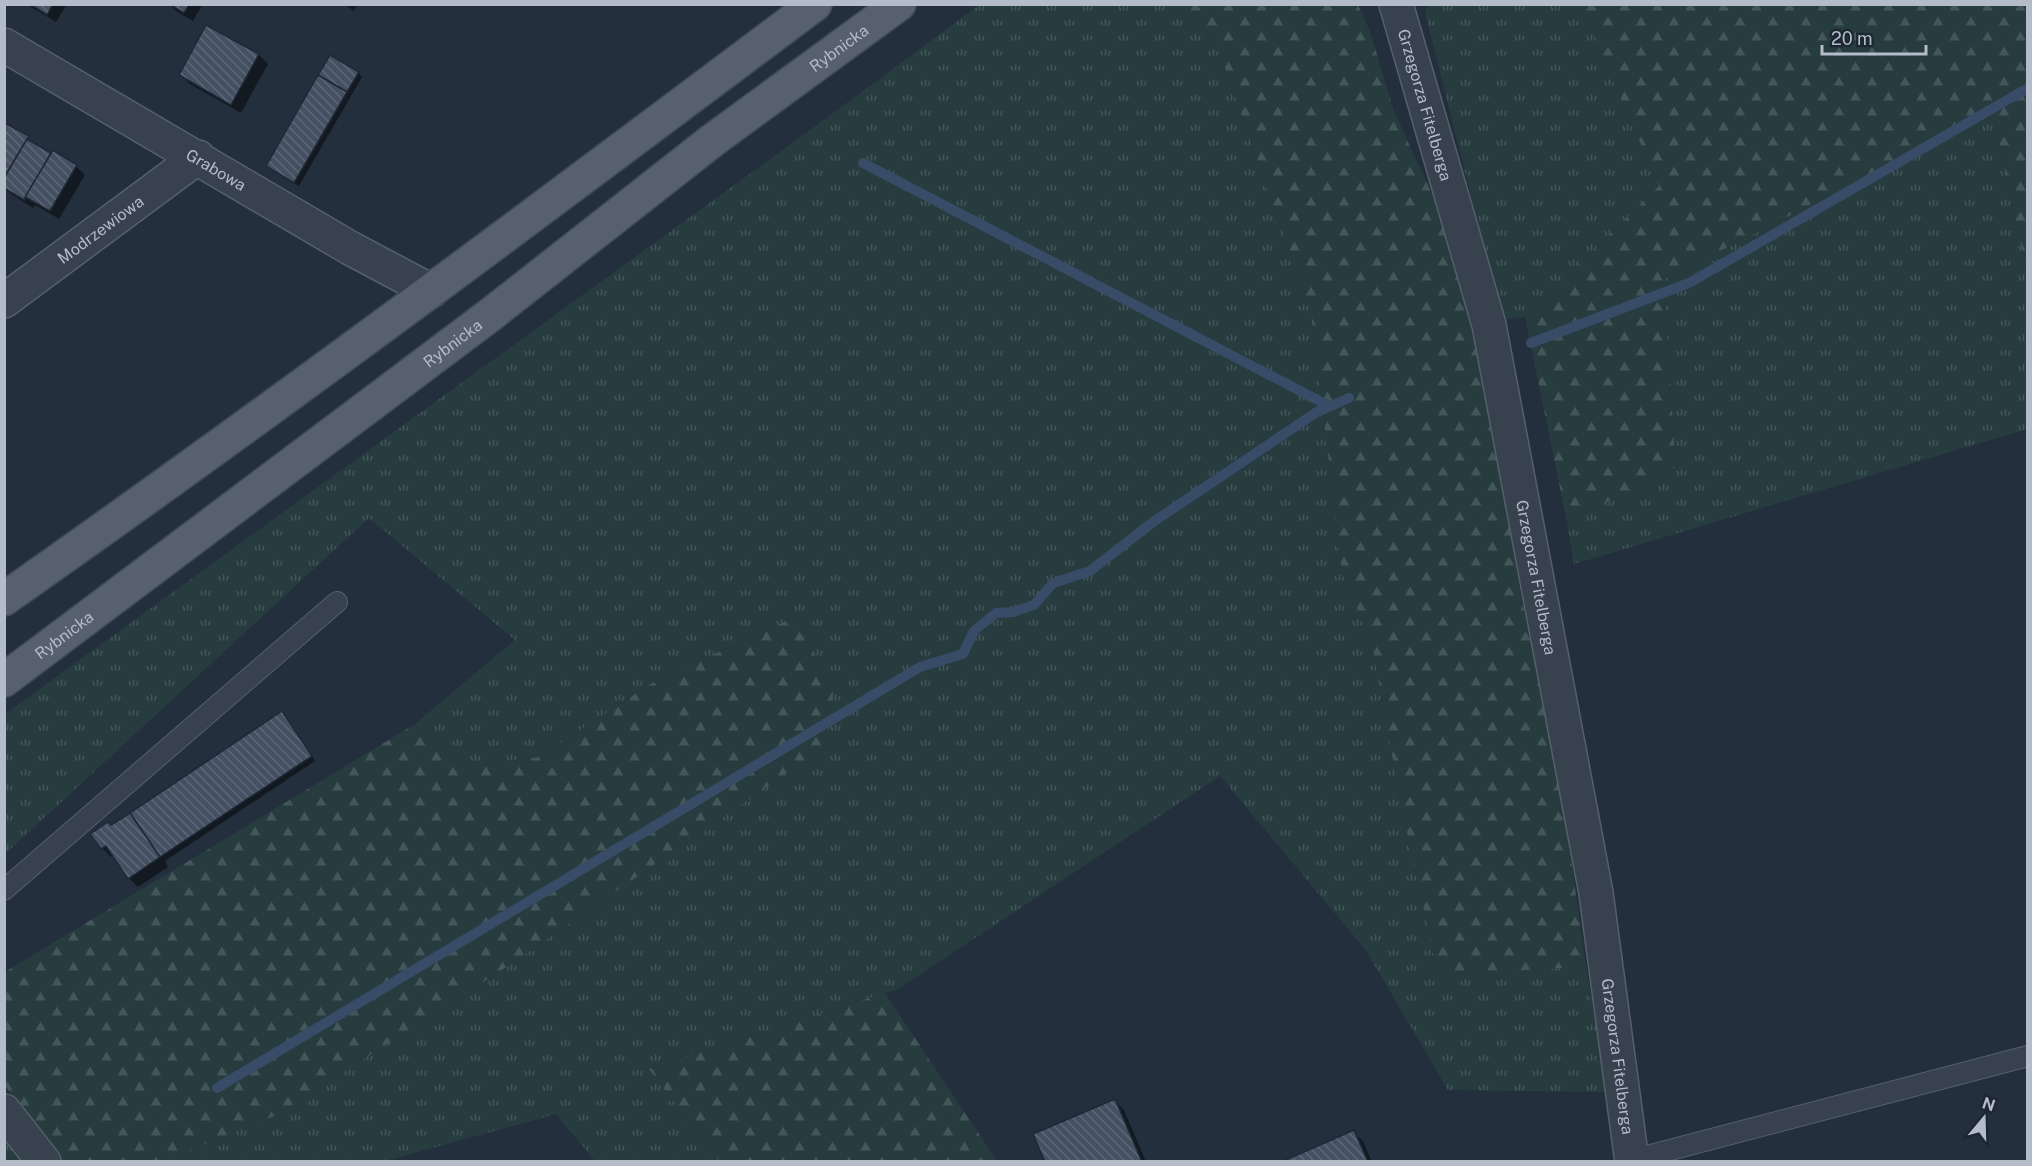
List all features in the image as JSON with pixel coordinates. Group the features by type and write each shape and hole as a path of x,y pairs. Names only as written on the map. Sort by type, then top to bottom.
{"main road":[{"path":"4,599 180,475 431,291 815,4"},
{"name":"Rybnicka","path":"4,680 490,315 713,140 899,4"}],"street":[{"name":"Grzegorza Fitelberga","path":"1396,4 1489,325 1596,893 1631,1161"},
{"name":"Grabowa","path":"4,45 350,248 431,291"},
{"name":"Modrzewiowa","path":"4,301 198,157"},
{"path":"4,1111 44,1161"}],"lane":[{"path":"4,890 337,602"},
{"name":"Grzegorza Fitelberga","path":"1631,1161 2028,1056"}],"green space":[{"path":"1429,4 1580,5 1659,186 1525,317 1502,319 1425,12"},
{"path":"979,5 1185,5 1221,56 1311,313 1342,572 1372,645 1402,810 1438,974 1586,967 1607,1092 1448,1090 1365,949 1220,776 898,989 650,1069 719,1161 595,1161 556,1114 385,1161 162,1161 505,968 673,851 792,618 652,683 539,757 468,767 415,724 515,640 369,518 5,854 5,714"},
{"path":"1185,5 1358,5 1370,32 1394,111 1441,214 1468,284 1522,601 1555,744 1586,967 1438,974 1402,810 1372,645 1342,572 1311,313 1221,56"},
{"path":"1580,5 2027,5 2027,275 1993,112 1663,280 1676,467 1567,522 1525,317 1659,186"},
{"path":"1993,112 2027,275 2027,429 1574,564 1567,522 1676,466 1663,280"},
{"path":"792,618 834,686 827,745 505,968 277,1115 162,1161 62,1161 5,1086 5,972 415,724 468,767 539,757 652,683"},
{"path":"885,993 997,1161 719,1161 649,1069"},
{"path":"5,1139 24,1161 5,1161"}],"building":[{"path":"30,4 53,4 47,15"},
{"path":"169,4 189,4 184,13"},
{"path":"206,25 259,54 231,105 179,75"},
{"path":"330,55 359,72 347,92 318,75"},
{"path":"318,75 347,92 294,183 266,166"},
{"path":"4,124 29,136 4,178"},
{"path":"27,139 51,153 24,200 4,188 4,178"},
{"path":"53,150 77,165 50,211 25,197"},
{"path":"282,711 312,756 160,857 130,813"},
{"path":"130,813 160,857 128,879 106,846 101,849 90,834 108,822 111,825"},
{"path":"1115,1099 1142,1162 1045,1162 1033,1134"},
{"path":"1354,1130 1368,1162 1281,1162"}],"waterway":[{"path":"1531,343 1689,283 2028,88"},
{"path":"863,163 1329,406"},
{"path":"217,1088 920,667 963,654 974,631 996,613 1013,612 1034,605 1053,583 1090,571 1153,522 1317,412 1349,398"}]}
